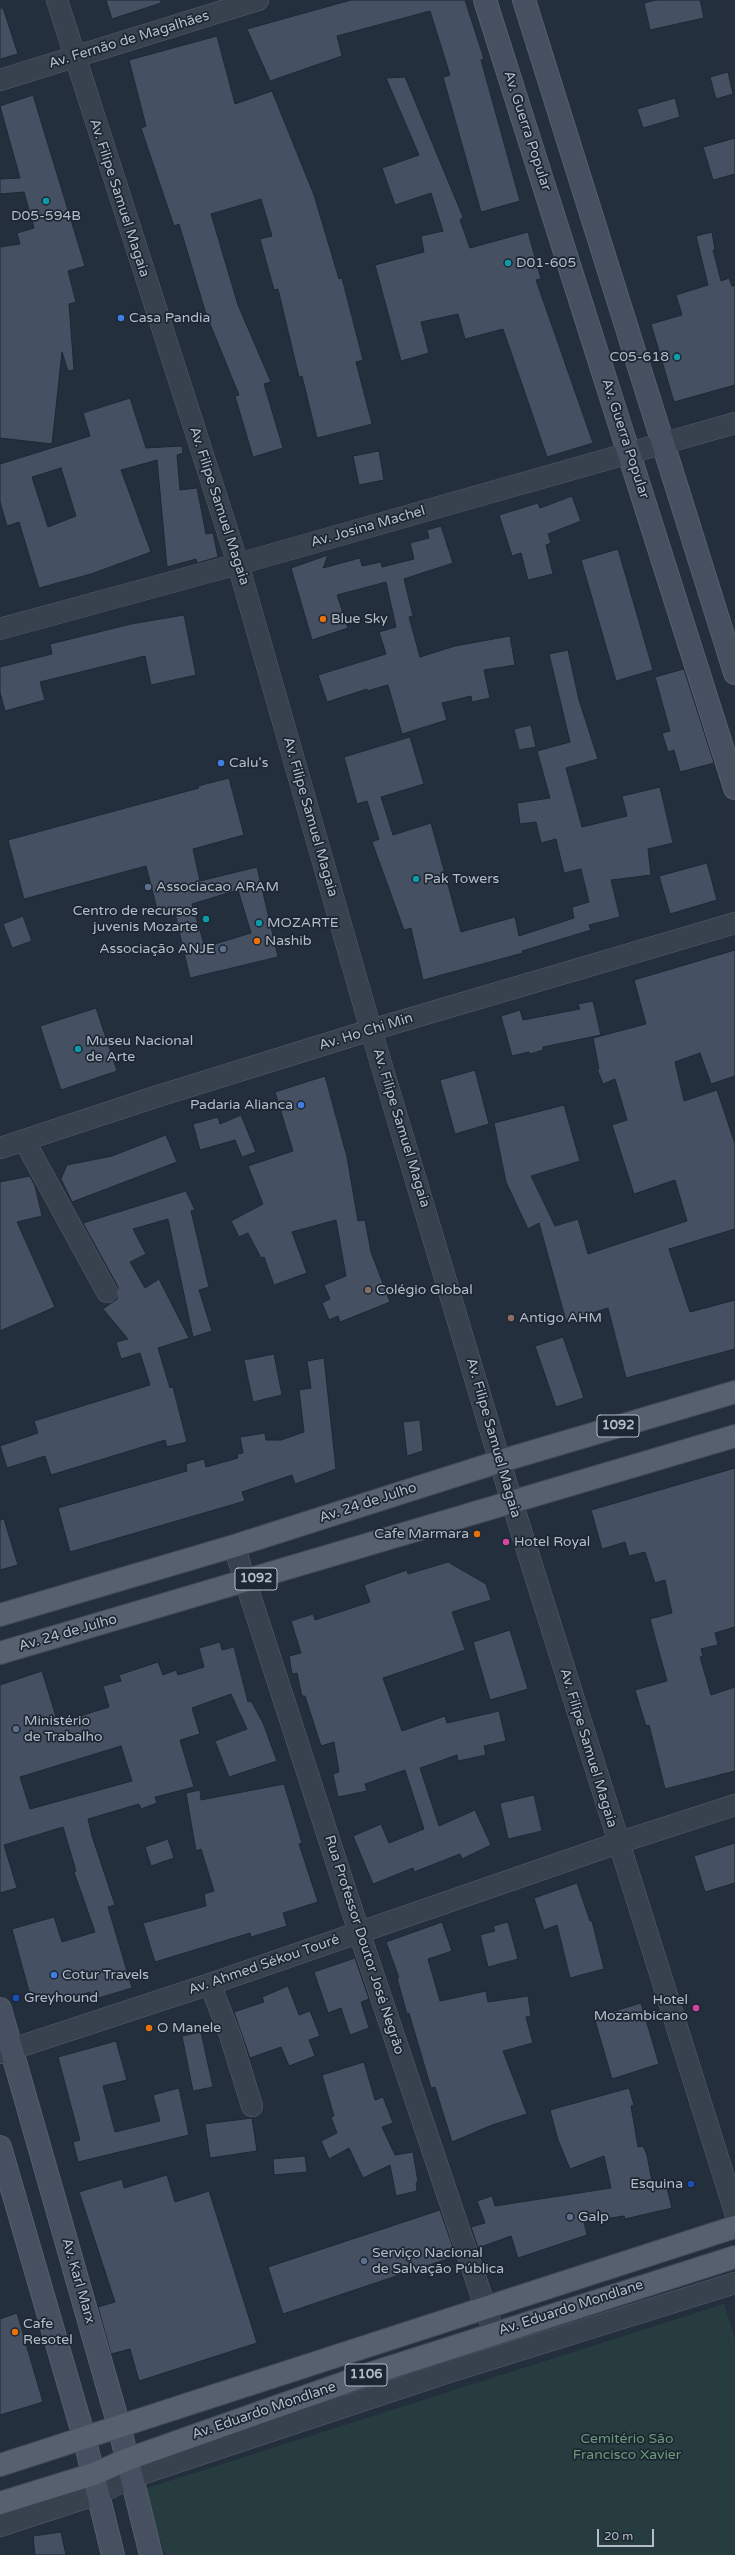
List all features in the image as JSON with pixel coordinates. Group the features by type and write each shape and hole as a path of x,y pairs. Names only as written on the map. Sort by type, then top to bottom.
{"main road":[{"name":"Av. Guerra Popular","path":"485,0 630,453 735,788"},
{"path":"524,0 735,673"},
{"name":"Av. 24 de Julho","path":"0,1615 234,1546 500,1461 735,1392"},
{"name":"Av. 24 de Julho","path":"0,1653 246,1582 735,1436"},
{"name":"Av. Karl Marx","path":"0,2008 6,2051 119,2426 151,2555"},
{"path":"0,2147 84,2437 113,2555"},
{"name":"Av. Eduardo Mondlane","path":"0,2466 84,2437 735,2227"},
{"name":"Av. Eduardo Mondlane","path":"0,2503 96,2484 130,2468 494,2333 735,2257"}],"street":[{"name":"Av. Filipe Samuel Magaia","path":"57,0 73,57 238,564 371,1030 512,1502 718,2163 735,2212"},
{"name":"Av. Fernão de Magalhães","path":"0,80 258,0"},
{"name":"Av. Josina Machel","path":"0,629 238,564 735,423"},
{"name":"Av. Ho Chi Min","path":"0,1148 371,1030 735,923"},
{"path":"24,1140 107,1292"},
{"name":"Rua Professor Doutor José Negrão","path":"234,1546 360,1932 494,2333"},
{"name":"Av. Ahmed Sékou Touré","path":"6,2051 210,1984 618,1843 735,1805"},
{"path":"210,1984 230,2035 252,2106"},
{"path":"130,2468 449,2372 735,2283"},
{"path":"0,2526 96,2484"}],"green space":[{"name":"Cemitério São Francisco Xavier","path":"724,2304 735,2339 735,2555 165,2555 144,2489"}],"building":[{"path":"106,0 160,0 161,3 112,19"},
{"path":"351,0 465,0 484,59 481,60 520,201 481,212 443,77 450,75 430,11 337,36 342,56 270,81 247,29"},
{"path":"656,0 700,0 704,18 650,30 644,3"},
{"path":"0,8 3,8 18,54 0,59"},
{"path":"217,36 235,104 272,91 314,195 339,279 342,278 363,360 356,362 372,424 317,438 302,376 299,377 278,289 274,290 260,239 272,236 261,199 211,214 238,305 271,382 264,384 283,448 253,457 235,396 239,395 206,314 179,224 174,226 141,128 146,126 129,60"},
{"path":"728,72 733,94 716,99 710,77"},
{"path":"405,77 463,217 460,220 470,248 528,232 541,279 536,280 593,443 547,457 503,329 465,339 458,314 421,322 429,353 401,361 375,265 424,252 421,236 443,231 431,193 395,205 382,168 419,155 386,78"},
{"path":"33,95 85,266 68,271 76,302 69,304 74,370 68,371 62,352 52,444 0,438 0,247 20,244 17,233 34,228 24,192 0,194 0,179 20,178 0,106"},
{"path":"675,98 680,117 643,128 637,109"},
{"path":"735,138 735,174 713,180 703,147"},
{"path":"712,232 715,250 713,250 721,281 729,278 732,286 735,286 735,385 674,402 651,324 682,315 676,295 708,285 696,236"},
{"path":"130,398 146,448 182,446 183,453 177,455 180,490 197,488 206,534 213,533 218,557 197,563 196,559 167,567 157,460 121,470 151,552 91,574 39,588 19,522 7,526 0,502 0,464 90,436 83,413","holes":["61,468 76,516 48,527 32,477"]},
{"path":"379,451 384,480 359,485 353,456"},
{"path":"572,496 581,521 548,534 551,543 546,545 553,574 528,580 521,553 512,556 499,515 538,503 540,508"},
{"path":"441,526 453,563 404,579 413,616 409,617 420,657 455,646 510,636 515,665 484,670 490,698 472,702 471,696 442,703 447,720 402,734 388,685 367,691 367,689 327,702 318,675 386,654 379,632 396,627 386,582 337,595 348,628 312,640 291,568 328,555 323,568 360,558 362,566 381,562 382,567 414,559 410,543 429,538 427,530"},
{"path":"618,549 653,670 616,681 581,560"},
{"path":"184,615 196,675 151,685 145,656 40,682 45,700 5,711 0,692 0,667 52,654 50,644 131,624"},
{"path":"568,650 579,700 598,759 566,768 582,827 627,816 622,796 660,787 673,843 648,849 651,875 611,880 620,917 589,925 591,930 522,951 523,953 423,980 411,928 404,930 372,842 379,839 367,801 357,804 344,757 410,737 424,784 381,797 393,835 431,823 461,932 515,917 519,936 574,918 572,907 589,902 581,869 564,873 556,839 541,843 536,822 520,824 517,803 550,798 537,751 570,742 549,654"},
{"path":"684,669 714,763 680,772 674,750 668,752 662,733 670,731 655,677"},
{"path":"531,725 536,747 519,750 514,729"},
{"path":"229,778 244,835 193,849 200,881 257,867 278,957 190,978 174,909 158,913 146,866 24,899 8,840 199,788 198,786","holes":["238,890 251,933 205,947 192,904"]},
{"path":"707,863 717,900 670,914 659,876"},
{"path":"23,916 32,941 12,948 3,924"},
{"path":"735,950 735,1076 711,1084 700,1053 675,1062 684,1101 717,1090 735,1144 735,1229 669,1249 690,1312 735,1300 735,1349 626,1378 608,1308 566,1321 539,1223 528,1229 506,1182 494,1123 564,1105 580,1161 531,1176 555,1226 578,1219 588,1254 687,1221 675,1180 634,1194 612,1125 627,1120 615,1079 603,1084 597,1069 599,1069 593,1038 646,1024 634,980"},
{"path":"593,1001 601,1035 543,1047 543,1050 530,1054 529,1052 512,1056 501,1016 520,1010 523,1020 580,1009 578,1004"},
{"name":"Museu Nacional de Arte","path":"96,1008 117,1071 61,1090 40,1026"},
{"path":"475,1070 489,1124 455,1134 440,1080"},
{"path":"325,1076 347,1157 358,1221 365,1220 371,1252 390,1302 340,1322 338,1316 329,1320 322,1303 330,1299 324,1285 346,1276 336,1220 292,1232 307,1273 274,1285 264,1257 261,1258 248,1233 239,1237 231,1221 263,1204 248,1166 293,1151 275,1092"},
{"path":"241,1115 256,1152 242,1157 235,1140 200,1150 193,1124 218,1117 220,1124"},
{"path":"166,1135 177,1162 72,1202 61,1179 67,1165 112,1156"},
{"path":"30,1176 35,1186 42,1216 17,1222 55,1307 0,1331 0,1182"},
{"path":"186,1191 195,1210 191,1211 209,1287 199,1290 212,1331 193,1337 168,1219 133,1229 146,1254 130,1262 145,1288 159,1279 189,1338 158,1348 170,1388 173,1387 187,1442 167,1447 165,1440 51,1475 45,1456 7,1468 0,1446 38,1433 34,1421 150,1385 140,1353 121,1359 116,1342 128,1339 103,1309 117,1299 118,1287 83,1223"},
{"path":"563,1337 584,1398 556,1407 535,1346"},
{"path":"274,1354 282,1395 253,1402 244,1360"},
{"path":"324,1358 336,1469 295,1484 292,1475 242,1492 245,1501 70,1552 58,1508 187,1471 186,1464 204,1459 206,1467 238,1458 237,1454 243,1453 240,1437 265,1433 266,1440 281,1440 304,1432 299,1390 311,1388 307,1361"},
{"path":"420,1420 423,1451 407,1456 403,1422"},
{"path":"735,1468 735,1627 715,1633 718,1645 701,1649 703,1656 700,1657 711,1695 735,1687 735,1771 665,1789 649,1725 646,1726 635,1690 667,1681 650,1619 672,1613 665,1580 655,1583 645,1552 629,1556 625,1542 602,1549 591,1510"},
{"path":"4,1519 18,1565 0,1570 0,1520"},
{"path":"448,1562 486,1584 491,1600 452,1612 465,1650 383,1678 402,1731 445,1716 447,1723 499,1711 506,1741 484,1746 486,1755 458,1761 457,1755 420,1768 439,1826 475,1810 491,1845 462,1859 460,1854 414,1872 413,1868 373,1884 353,1836 381,1824 389,1843 424,1829 405,1770 365,1784 367,1791 338,1797 333,1774 339,1772 334,1742 321,1746 305,1696 302,1696 297,1673 292,1674 289,1656 301,1653 291,1621 313,1614 315,1620 370,1602 364,1585 407,1570 408,1574"},
{"path":"510,1630 528,1689 490,1700 473,1642"},
{"path":"220,1642 222,1650 234,1647 248,1702 251,1701 263,1723 277,1761 229,1777 215,1741 247,1729 231,1694 192,1708 200,1734 180,1740 194,1787 155,1797 157,1803 141,1809 139,1804 88,1819 92,1836 115,1905 108,1907 132,1988 92,2000 90,1992 59,2002 44,2002 30,1995 12,1929 54,1917 62,1942 95,1932 74,1872 76,1871 63,1827 4,1845 17,1888 0,1893 0,1685 42,1671 58,1723 109,1707 103,1686 121,1681 119,1675 158,1662 163,1675 176,1670 178,1675 204,1667 199,1648","holes":["121,1746 132,1781 30,1809 20,1777"]},
{"path":"284,1784 302,1843 299,1844 318,1902 283,1913 287,1926 251,1937 250,1933 155,1962 143,1923 206,1906 204,1894 214,1891 201,1849 196,1851 186,1793 200,1790 201,1800"},
{"path":"534,1795 542,1831 508,1839 500,1803"},
{"path":"168,1839 174,1858 151,1866 145,1847"},
{"path":"735,1843 735,1883 705,1892 694,1856"},
{"path":"577,1883 590,1921 592,1921 604,1969 570,1978 557,1925 544,1930 534,1898"},
{"path":"442,1922 452,1951 428,1959 440,2001 486,1991 488,2002 528,1996 531,2016 526,2017 533,2043 503,2051 527,2114 492,2125 452,2142 435,2087 431,2088 409,2013 407,2014 397,1978 399,1978 386,1942"},
{"path":"508,1922 518,1959 488,1967 480,1935 495,1931 493,1926"},
{"path":"355,1958 369,1999 361,2002 369,2028 350,2035 341,2008 328,2013 314,1972"},
{"path":"288,1986 299,2015 310,2011 320,2036 309,2040 315,2056 289,2066 281,2047 250,2058 234,2012 264,2002 262,1997"},
{"path":"641,2003 659,2064 612,2079 594,2017"},
{"path":"201,2032 213,2087 193,2091 182,2036"},
{"path":"116,2041 127,2080 103,2086 115,2132 160,2121 153,2095 179,2088 189,2135 78,2162 73,2142 80,2140 58,2057"},
{"path":"364,2062 375,2100 383,2097 393,2123 382,2127 395,2155 413,2152 418,2182 416,2183 417,2191 396,2196 390,2165 363,2178 349,2148 329,2159 321,2141 337,2133 331,2117 334,2116 322,2075"},
{"path":"629,2088 634,2105 631,2106 638,2147 643,2146 647,2155 653,2187 666,2184 672,2208 625,2219 624,2216 584,2222 587,2235 518,2258 511,2236 478,2248 471,2227 485,2223 477,2201 492,2196 495,2206 611,2188 604,2156 570,2169 558,2140 550,2110"},
{"path":"252,2118 257,2151 210,2158 205,2124"},
{"path":"305,2156 307,2172 274,2175 273,2159"},
{"path":"167,2175 175,2202 209,2191 257,2343 139,2381 130,2349 111,2354 98,2307 115,2302 79,2192 122,2179 124,2188"},
{"name":"Serviço Nacional de Salvação Pública","path":"440,2210 456,2256 283,2314 268,2267"},
{"path":"17,2313 43,2402 0,2415 0,2319"},
{"path":"61,2532 66,2555 35,2555 33,2536"}],"place":[{"name":"D05-594B","path":"46,201"},
{"name":"D01-605","path":"508,263"},
{"name":"Casa Pandia","path":"121,318"},
{"name":"C05-618","path":"677,357"},
{"name":"Blue Sky","path":"323,619"},
{"name":"Calu's","path":"221,763"},
{"name":"Pak Towers","path":"416,879"},
{"name":"Associacao ARAM","path":"148,887"},
{"name":"Centro de recursos juvenis Mozarte","path":"206,919"},
{"name":"MOZARTE","path":"259,923"},
{"name":"Nashib","path":"257,941"},
{"name":"Associação ANJE","path":"223,949"},
{"name":"Museu Nacional de Arte","path":"78,1049"},
{"name":"Padaria Alianca","path":"301,1105"},
{"name":"Colégio Global","path":"368,1290"},
{"name":"Antigo AHM","path":"511,1318"},
{"name":"Cafe Marmara","path":"477,1534"},
{"name":"Hotel Royal","path":"506,1542"},
{"name":"Ministério de Trabalho","path":"16,1729"},
{"name":"Cotur Travels","path":"54,1975"},
{"name":"Greyhound","path":"16,1998"},
{"name":"Hotel Mozambicano","path":"696,2008"},
{"name":"O Manele","path":"149,2028"},
{"name":"Esquina","path":"691,2184"},
{"name":"Galp","path":"570,2217"},
{"name":"Serviço Nacional de Salvação Pública","path":"364,2261"},
{"name":"Cafe Resotel","path":"15,2332"}]}
